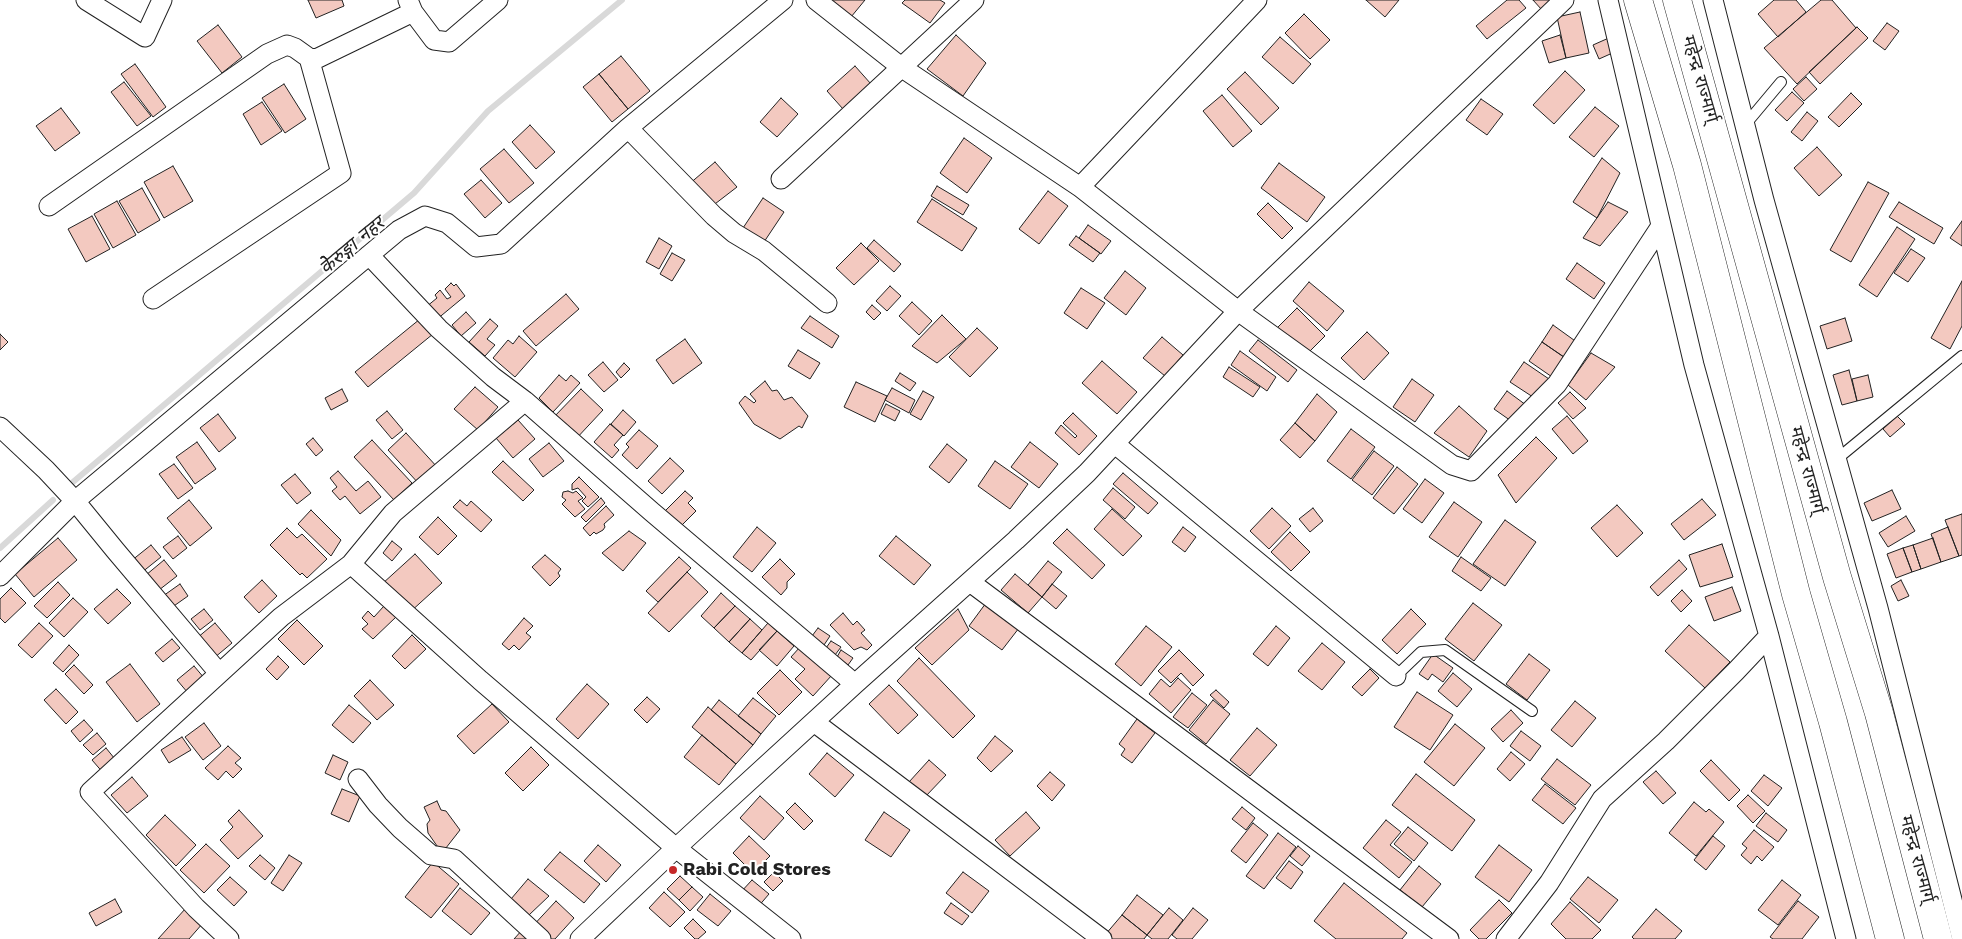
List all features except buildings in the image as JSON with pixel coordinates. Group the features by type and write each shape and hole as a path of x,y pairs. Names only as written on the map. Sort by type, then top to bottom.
{"highway":[{"name":"महेन्द्र राज्मार्ग्","path":"1638,0 1687,165 1796,594 1833,722 1890,939"},
{"name":"महेन्द्र राज्मार्ग्","path":"1678,0 1837,577 1879,713 1938,939"}],"street":[{"path":"86,0 145,37 162,0"},
{"path":"49,206 267,54 287,45 309,58 316,59 411,6 434,40 449,42 498,0"},
{"path":"0,576 75,501 399,230 425,216 448,223 476,247 501,244 628,128 783,0"},
{"path":"816,0 901,67 1080,187 1238,311 1452,465 1471,471 1557,384 1660,226"},
{"path":"781,179 974,0"},
{"path":"1080,187 1257,0"},
{"path":"580,939 676,848 855,684 970,582 1087,473 1238,311 1564,0"},
{"path":"1608,0 1694,365 1769,636 1846,939"},
{"path":"1713,0 1745,125 1878,608 1962,939"},
{"path":"153,299 341,173 309,58"},
{"path":"628,128 714,216 734,233 764,251 827,302"},
{"path":"370,255 439,329 855,684"},
{"path":"229,939 196,908 90,792 280,616 351,564 393,512 525,401"},
{"path":"0,427 46,470 75,501 219,673"},
{"path":"1115,444 1396,676"},
{"path":"351,564 480,680 676,848 791,939"},
{"path":"970,582 1449,939"},
{"path":"1506,939 1549,883 1602,799 1666,741 1769,636"},
{"path":"814,722 1102,939"},
{"path":"358,779 400,828 431,855 454,859 541,939"}],"lane":[{"path":"1745,125 1782,82"},
{"path":"1837,459 1962,356"},
{"path":"1396,676 1421,652 1445,650 1532,711"}],"waterway":[{"name":"केेरुङ्गा नहर","path":"73,482 414,193 488,111 622,0"},
{"name":"केेरुङ्गा नहर","path":"0,548 53,500"}],"place":[{"name":"Rabi Cold Stores","path":"673,870"}]}
